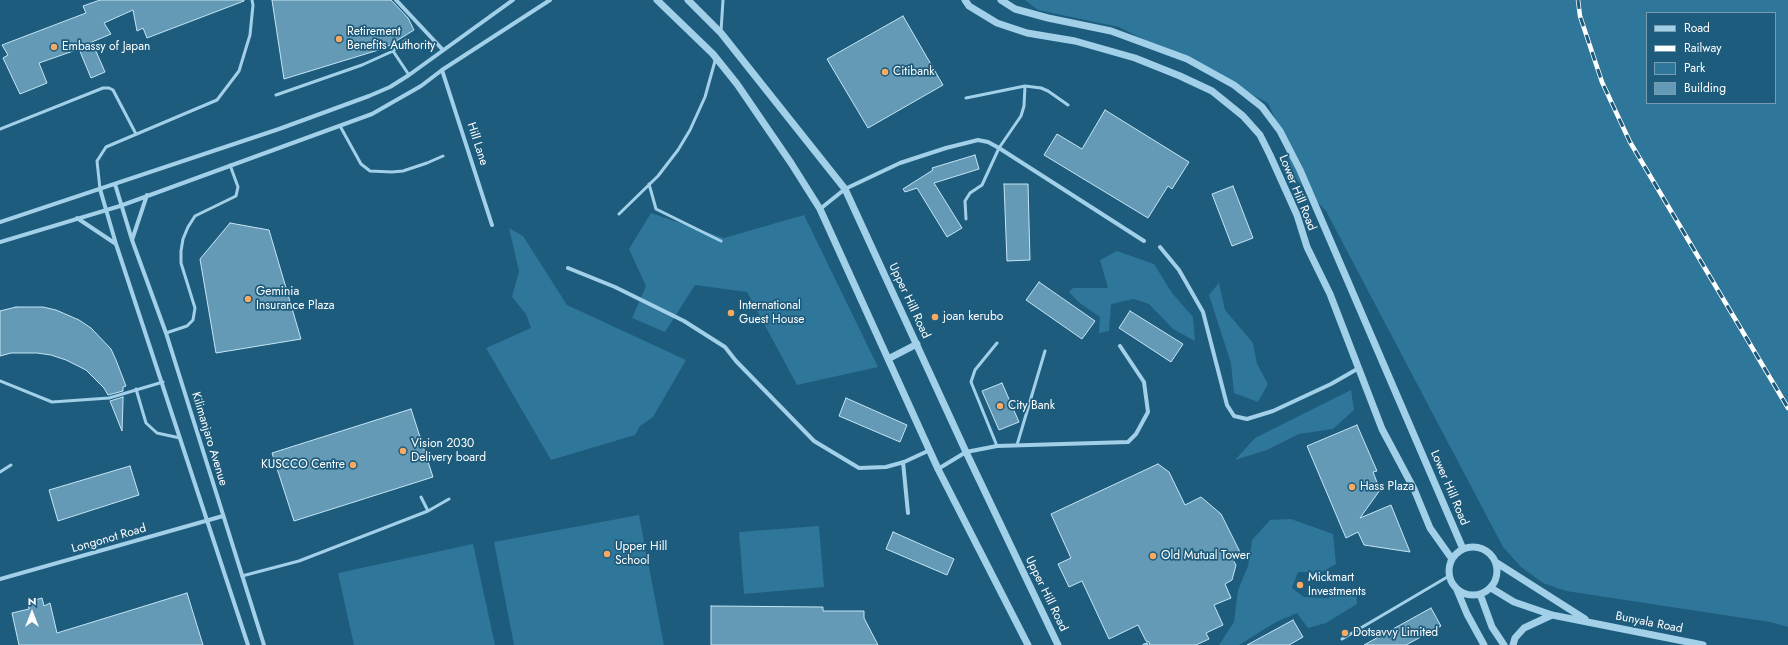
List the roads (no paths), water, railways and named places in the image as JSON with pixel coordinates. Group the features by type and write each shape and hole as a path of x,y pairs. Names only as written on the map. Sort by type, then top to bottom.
{"street":[{"path":"396,0 443,50"},
{"path":"0,222 342,107 390,87 513,0"},
{"path":"0,242 120,206 372,114 432,79 442,70 550,0"},
{"path":"657,0 713,54 737,84 820,208 938,469 1028,645"},
{"name":"Upper Hill Road","path":"688,0 721,33 845,189 966,452 1058,645"},
{"name":"Lower Hill Road","path":"964,0 969,6 997,23 1027,33 1075,41 1135,58 1180,76 1212,91 1243,116 1260,135 1297,215 1307,247 1330,294 1382,428 1414,489 1430,528 1452,559"},
{"name":"Lower Hill Road","path":"1001,0 1015,9 1048,18 1111,31 1187,59 1234,85 1262,107 1280,130 1300,170 1463,549"},
{"name":"Hill Lane","path":"442,70 492,225"},
{"path":"820,208 845,189 900,164 978,140 988,142 998,148 1144,241"},
{"name":"Kilimanjaro Avenue","path":"115,184 120,206 166,334 264,645"},
{"path":"100,189 116,244 182,438 248,645"},
{"path":"132,240 147,195"},
{"path":"77,218 116,244"},
{"path":"1160,247 1179,270 1203,312 1227,405 1234,416 1247,419 1273,410 1331,384 1359,368"},
{"path":"568,268 615,288 684,321 725,348 814,441 859,468 871,469 886,467 903,462 930,450"},
{"path":"888,359 917,344"},
{"path":"938,469 966,452 997,446 1128,442 1136,434 1148,412 1144,382 1120,346"},
{"path":"903,462 908,513"},
{"name":"Longonot Road","path":"0,580 223,516"},
{"path":"1457,590 1464,594 1472,595 1480,594 1491,588 1497,576 1497,563 1486,550 1471,547 1463,549 1452,559 1449,567 1449,576 1452,583 1457,590 1467,614 1484,645"},
{"name":"Bunyala Road","path":"1497,563 1590,622"},
{"name":"Bunyala Road","path":"1491,588 1514,602 1552,615 1703,645"},
{"path":"1480,594 1492,626 1504,645"},
{"path":"1513,645 1515,638 1524,628 1552,615"}],"lane":[{"path":"100,189 97,161 106,147 217,100 239,71 250,35 253,5 252,0"},
{"path":"721,33 723,0"},
{"path":"276,95 362,65 393,51 406,40"},
{"path":"393,51 409,75"},
{"path":"619,214 649,184 678,150 696,118 710,81 715,61 713,54"},
{"path":"966,219 965,201 970,193 982,185 998,148 1021,116 1024,106 1025,86"},
{"path":"966,98 1025,86 1040,88 1048,91 1068,105"},
{"path":"0,129 103,88 109,88 113,90 136,134"},
{"path":"340,126 361,164 370,171 403,171 443,156"},
{"path":"166,334 187,326 193,320 195,308 181,263 183,239 195,216 236,196 238,187 230,165"},
{"path":"649,184 656,209 721,241"},
{"path":"997,343 975,370 971,382 997,446"},
{"path":"1017,445 1045,352"},
{"path":"0,381 52,402 109,398 162,382"},
{"path":"136,389 146,423 157,433 182,438"},
{"path":"0,472 11,465"},
{"path":"422,497 428,511"},
{"path":"242,576 299,561 428,511 449,499"},
{"path":"1342,639 1449,576"}],"railway":[{"path":"1578,0 1580,16 1602,82 1630,142 1788,408"}],"place":[{"name":"Retirement Benefits Authority","path":"339,39"},
{"name":"Embassy of Japan","path":"54,47"},
{"name":"Citibank","path":"885,72"},
{"name":"Geminia Insurance Plaza","path":"248,299"},
{"name":"International Guest House","path":"731,313"},
{"name":"joan kerubo","path":"935,317"},
{"name":"City Bank","path":"1000,406"},
{"name":"Vision 2030 Delivery board","path":"403,451"},
{"name":"KUSCCO Centre","path":"353,465"},
{"name":"Hass Plaza","path":"1352,487"},
{"name":"Upper Hill School","path":"607,554"},
{"name":"Old Mutual Tower","path":"1153,556"},
{"name":"Mickmart Investments","path":"1300,585"},
{"name":"Dotsavvy Limited","path":"1345,633"}]}
